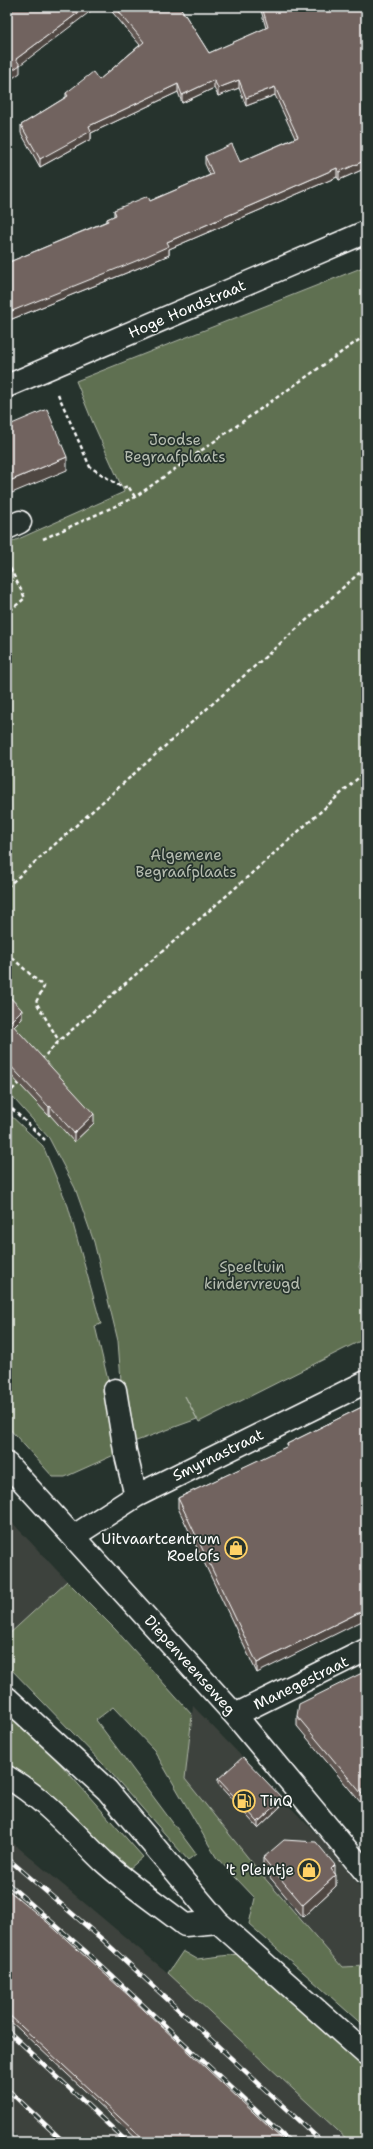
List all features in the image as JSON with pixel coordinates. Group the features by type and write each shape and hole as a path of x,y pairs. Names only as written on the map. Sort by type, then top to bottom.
{"street":[{"name":"Hoge Hondstraat","path":"7,386 366,232"},
{"name":"Smyrnastraat","path":"74,1536 136,1496 366,1382"},
{"path":"115,1390 125,1451 136,1496"},
{"name":"Diepenveenseweg","path":"7,1464 235,1715 366,1873"},
{"name":"Manegestraat","path":"235,1715 366,1650"},
{"path":"7,1698 107,1790 218,1922 366,2054"},
{"path":"7,1777 31,1792 59,1816 104,1862 185,1925 218,1922"}],"path":[{"path":"35,542 135,496 366,335"},
{"path":"47,370 90,467 123,488 128,486 135,496"},
{"path":"7,562 26,598 7,613"},
{"path":"7,887 366,567"},
{"path":"39,1062 59,1041 233,890 366,771"},
{"path":"7,953 44,987 36,1002 59,1041"},
{"path":"7,1095 24,1078"},
{"path":"7,1104 45,1140"}],"shaded area":[{"path":"7,1517 67,1581 7,1636"},
{"path":"193,1706 325,1843 366,1894 366,1966 342,1967 262,1875 185,1779"},
{"path":"7,1838 168,1973 257,2055 366,2142 23,2142 7,2128"}],"green space":[{"name":"Algemene Begraafplaats","path":"366,266 366,1243 359,1267 366,1281 366,1338 199,1422 185,1396 197,1419 131,1443 121,1381 118,1341 94,1242 75,1188 49,1138 7,1091 7,544 124,492 76,381"},
{"path":"7,1112 43,1146 68,1206 101,1324 95,1326 118,1422 114,1435 114,1455 65,1477 53,1477 7,1426"},
{"path":"67,1581 115,1629 192,1715 185,1779 262,1875 342,1967 366,1966 366,2028 249,1924 255,1898 216,1857 154,1750 113,1707 96,1720 196,1854 188,1860 104,1765 7,1665 7,1636"},
{"path":"7,1704 143,1857 129,1869 33,1782 7,1765"},
{"path":"183,1951 197,1959 238,1954 366,2063 366,2142 350,2142 168,1973"}],"building":[{"path":"7,7 86,7 16,59 20,65 7,74"},
{"path":"115,7 180,7 209,53 268,27 262,7 366,7 366,160 339,172 337,168 167,242 169,246 136,261 7,313 7,263 108,221 107,219 116,215 114,210 148,196 150,201 213,174 205,156 232,144 240,162 298,137 275,87 246,98 239,80 218,88 214,80 182,95 178,84 89,126 91,131 40,159 21,125 68,96 66,93 93,72 99,80 144,42"},
{"path":"47,409 67,457 7,482 7,426"},
{"path":"7,994 22,1010 10,1022 94,1114 74,1133 7,1062"},
{"path":"366,1405 366,1609 257,1663 178,1498 288,1446 287,1444"},
{"path":"366,1671 366,1799 297,1716 299,1704"},
{"path":"243,1757 283,1799 258,1822 218,1779"},
{"path":"284,1840 316,1842 335,1865 331,1869 336,1875 303,1905 263,1858"},
{"path":"7,1889 47,1922 128,1995 285,2142 146,2142 7,2013"}],"railway":[{"path":"7,1858 103,1940 322,2142"},
{"path":"7,1883 85,1951 290,2142"},
{"path":"7,2030 127,2142"},
{"path":"7,2089 64,2142"}],"place":[{"name":"Uitvaartcentrum Roelofs","path":"236,1548"},
{"name":"TinQ","path":"244,1801"},
{"name":"'t Pleintje","path":"309,1870"}],"park label":[{"name":"Joodse Begraafplaats","path":"175,448"},
{"name":"Speeltuin kindervreugd","path":"252,1276"}]}
